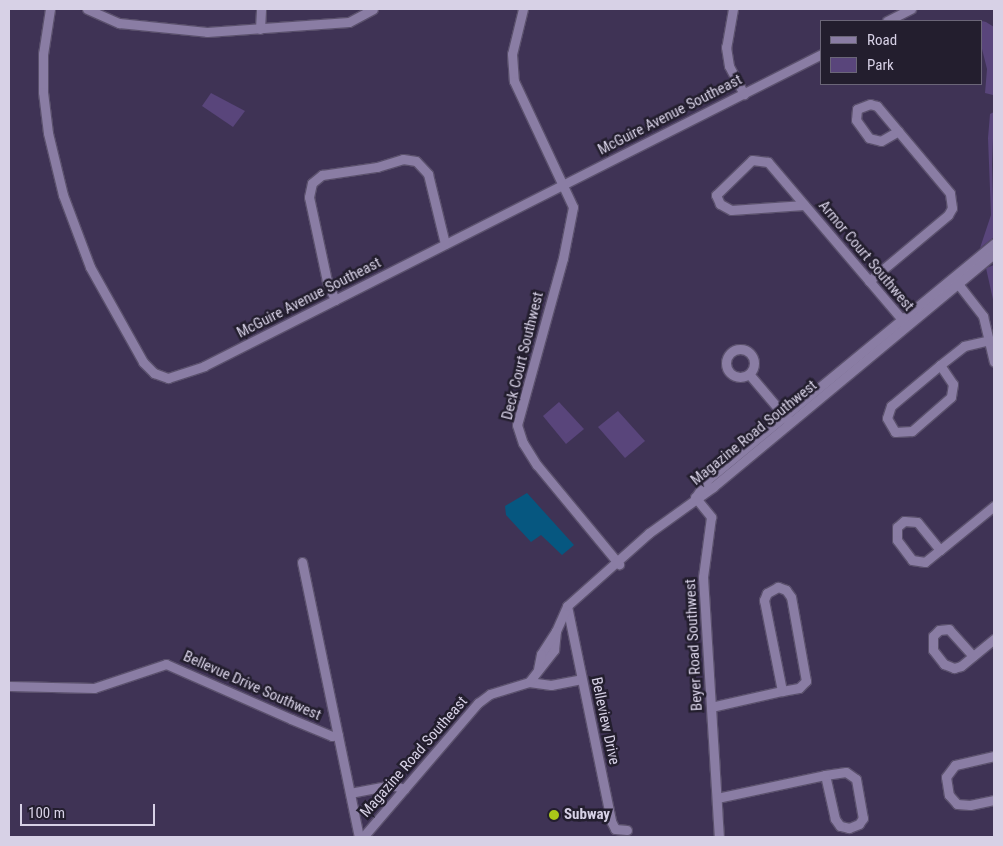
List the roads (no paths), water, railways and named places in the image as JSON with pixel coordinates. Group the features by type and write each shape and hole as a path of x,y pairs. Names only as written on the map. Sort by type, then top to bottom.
{"street":[{"name":"McGuire Avenue Southeast","path":"50,9 42,75 48,133 59,182 90,267 148,368 165,378 182,376 820,55"},
{"path":"87,9 119,23 190,32 349,22 373,9"},
{"path":"260,29 262,9"},
{"name":"Deck Court Southwest","path":"523,9 512,54 514,81 573,207 572,218 517,425 523,443 537,465 618,564"},
{"path":"734,9 726,47 729,66 744,94"},
{"path":"888,20 911,9"},
{"path":"869,281 948,215 952,208 950,193 898,131 877,106 870,104 858,109 856,120 869,138 881,141 898,131"},
{"path":"335,300 327,281 309,197 312,183 322,175 377,167 403,159 416,160 428,174 445,244"},
{"name":"Armor Court Southwest","path":"804,205 731,210 720,204 716,195 752,160 759,159 768,162 904,322"},
{"name":"Magazine Road Southwest","path":"904,322 951,276 994,243"},
{"name":"Magazine Road Southwest","path":"695,497 707,480 787,419 904,322 994,254"},
{"path":"951,276 983,316 994,362"},
{"path":"940,365 953,384 951,397 912,431 895,432 887,418 891,406 940,365 966,344 989,340"},
{"path":"749,374 787,419"},
{"path":"582,680 551,685 529,682 554,650 556,631 567,606 618,564 649,533 695,497"},
{"name":"Beyer Road Southwest","path":"695,497 711,517 703,577 719,837"},
{"path":"940,550 917,522 904,521 897,527 897,540 912,560 924,562 940,550 994,506"},
{"path":"302,562 350,793 361,837"},
{"path":"711,707 782,691 804,684 807,672 791,597 786,590 778,587 770,590 764,600 782,691"},
{"name":"Belleview Drive","path":"567,606 611,821 615,829 627,830"},
{"path":"973,656 950,629 939,630 933,636 933,650 947,666 958,668 973,656 994,639"},
{"name":"Bellevue Drive Southwest","path":"9,686 94,688 166,664 291,720 338,735"},
{"name":"Magazine Road Southeast","path":"361,837 478,702 490,694 529,682"},
{"path":"994,756 951,766 946,781 949,795 957,804 970,805 994,800"},
{"path":"717,798 825,775 846,772 856,779 863,813 859,824 844,828 837,823 825,775"},
{"path":"350,793 392,785 404,789"}],"water":[{"path":"527,493 574,545 562,555 541,535 531,542 506,515 505,506"}],"place":[{"name":"Subway","path":"554,815"}]}
